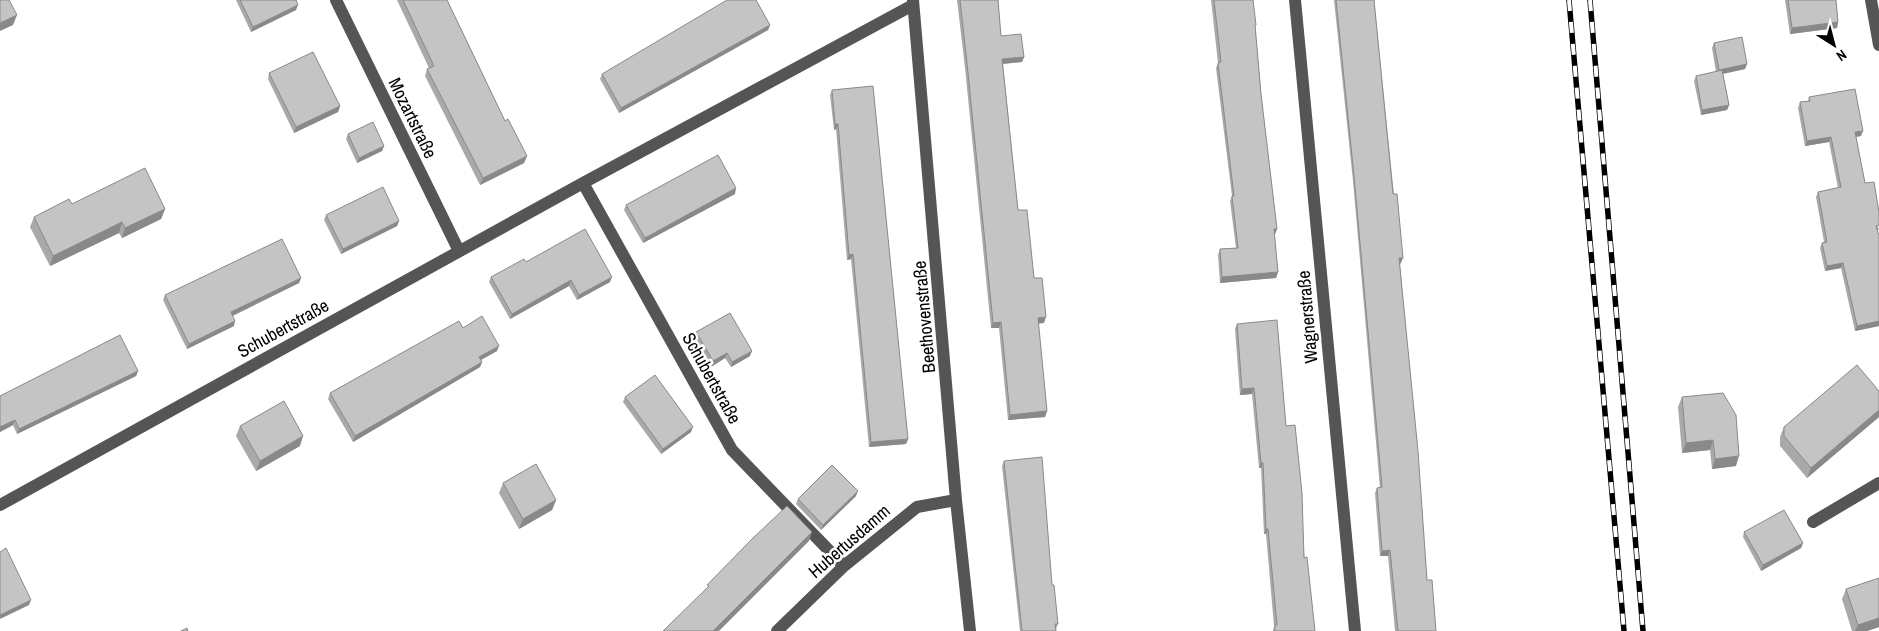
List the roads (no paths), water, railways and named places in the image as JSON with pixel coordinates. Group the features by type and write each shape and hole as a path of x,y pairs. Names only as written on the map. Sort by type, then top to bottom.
{"street":[{"name":"Mozartstraße","path":"336,0 459,251"},
{"name":"Wagnerstraße","path":"1295,0 1355,631"},
{"path":"1871,0 1879,46"},
{"name":"Schubertstraße","path":"0,504 913,3"},
{"name":"Beethovenstraße","path":"913,3 956,500 970,631"},
{"name":"Schubertstraße","path":"583,183 732,450 844,566"},
{"path":"1813,522 1879,483"},
{"name":"Hubertusdamm","path":"777,631 844,566 916,507 956,500"}],"railway":[{"path":"1569,0 1624,631"},
{"path":"1590,0 1643,631"}]}
